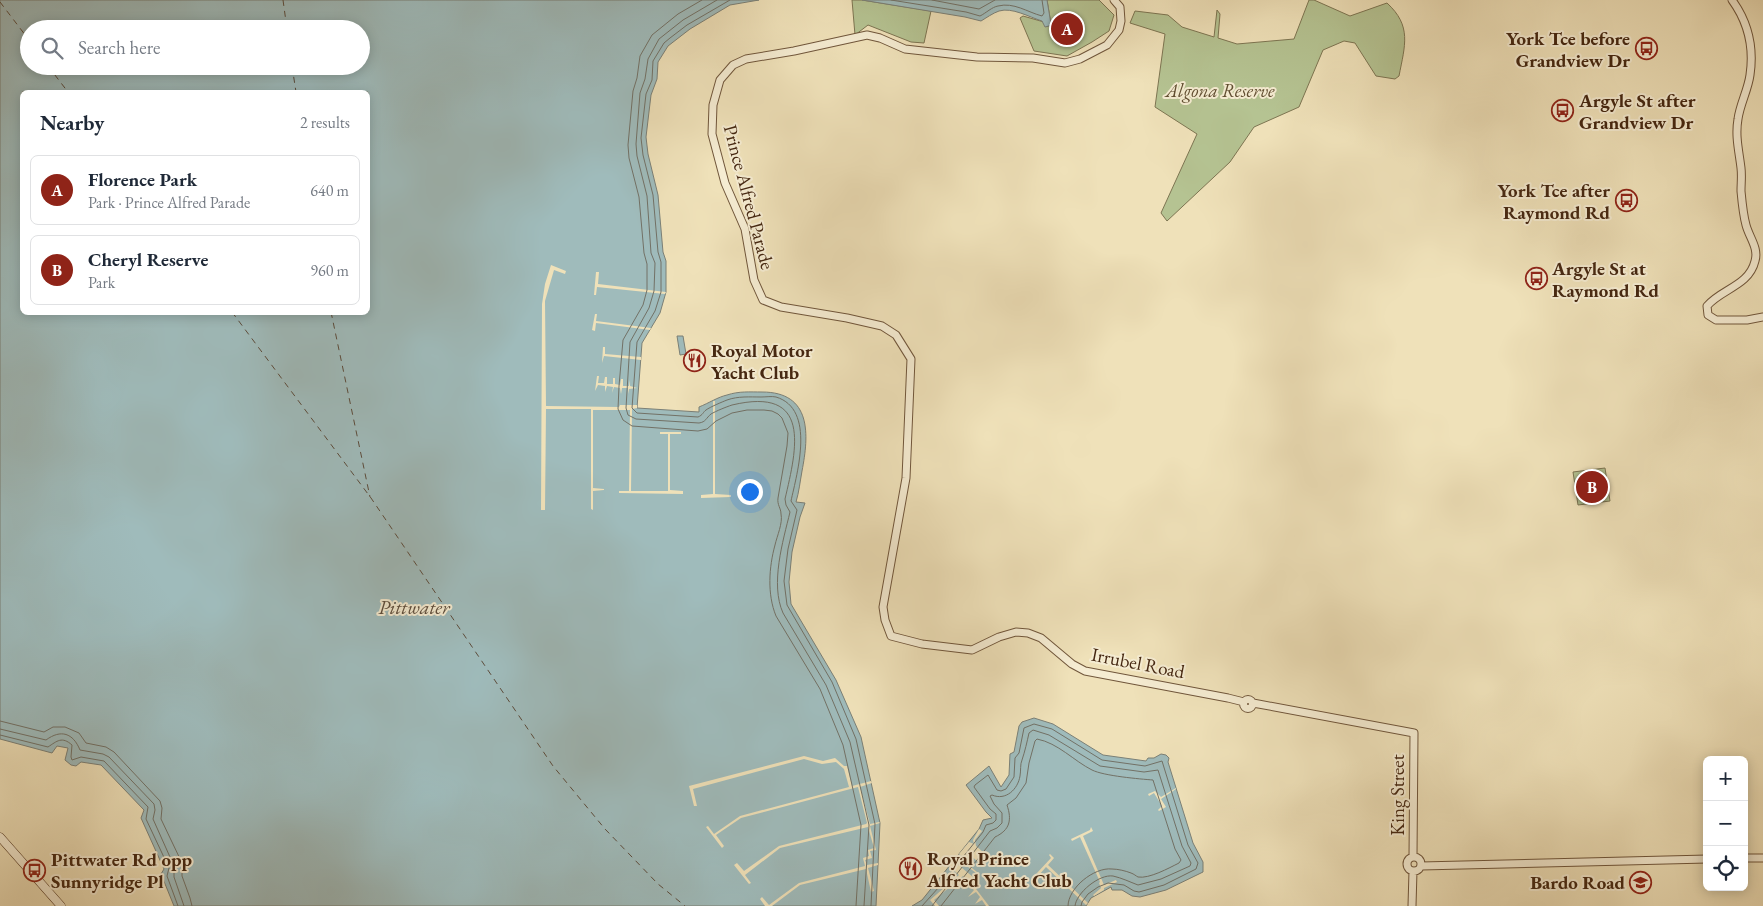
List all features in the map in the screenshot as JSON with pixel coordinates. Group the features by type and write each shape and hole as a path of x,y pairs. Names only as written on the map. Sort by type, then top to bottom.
{"main road":[{"path":"0,837 61,906"}],"street":[{"name":"Prince Alfred Parade","path":"891,636 885,620 883,606 906,478 911,359 896,335 882,326 848,318 782,308 762,300 754,280 745,229 725,183 712,134 713,105 720,80 733,65 746,59 867,35 880,38 905,49 977,57 1033,58 1065,63 1080,59 1107,45 1119,30 1122,20 1120,7 1114,0"},
{"path":"1732,0 1741,13 1750,39 1750,75 1738,119 1737,144 1746,225 1755,248 1756,259 1752,270 1741,283 1713,299 1707,306 1708,315 1716,320 1747,320 1763,317"},
{"name":"Irrubel Road","path":"891,636 915,642 972,650 999,637 1016,632 1028,633 1040,638 1072,664 1085,671 1220,696 1244,702 1244,706 1249,708 1252,707 1253,703 1414,733"},
{"name":"King Street","path":"1413,857 1414,733"},
{"path":"1421,866 1420,860 1413,857 1407,864 1409,870 1413,871 1421,866 1703,859"},
{"path":"1748,858 1763,858"},
{"path":"1412,906 1413,871"}],"green space":[{"path":"852,0 931,11 924,43 911,42 868,25 855,35"},
{"path":"1047,0 1099,0 1114,15 1109,31 1067,56 1034,51 1020,18 1023,16 1051,24"},
{"name":"Algona Reserve","path":"1309,0 1314,0 1350,16 1387,3 1400,20 1405,36 1399,76 1395,79 1376,76 1355,43 1344,41 1323,50 1299,107 1254,127 1230,162 1167,221 1161,213 1197,134 1155,107 1165,34 1130,23 1135,11 1168,15 1182,27 1214,37 1217,10 1220,14 1218,38 1237,44 1294,39"},
{"path":"1605,468 1610,501 1578,505 1573,472"}],"water":[{"name":"Pittwater","path":"0,0 759,0 730,5 690,29 668,46 658,62 657,79 651,95 646,137 658,195 663,252 666,261 666,292 660,313 642,343 637,408 699,412 699,407 720,397 736,393 762,392 778,394 790,399 798,408 803,418 806,430 806,443 796,502 805,503 792,552 789,582 791,604 836,680 861,737 880,823 876,906 174,906 161,874 164,869 141,818 144,810 101,765 81,762 76,766 71,765 65,760 68,748 57,746 52,753 0,739"},
{"path":"862,0 1047,0 1051,24 1045,27 1042,21 1009,10 999,11 981,21"},
{"path":"677,336 683,336 686,354 680,355"},
{"path":"1034,718 1053,724 1103,755 1146,761 1148,758 1154,758 1161,754 1166,755 1169,758 1168,762 1193,843 1203,862 1203,872 1166,890 1140,897 1132,896 1122,890 1112,890 1111,887 1091,898 1086,906 912,906 922,900 979,829 983,820 992,818 966,785 989,766 1001,787 1009,775 1010,754 1014,752 1019,726 1022,722"}],"pier":[{"path":"551,265 566,271 565,274 554,270 545,301 546,406 619,407 620,405 637,405 637,408 632,409 631,491 668,491 668,434 660,434 660,432 681,432 681,434 670,434 670,490 683,491 683,494 619,493 619,491 629,491 630,410 593,410 593,488 604,490 593,491 593,510 591,509 591,409 546,409 545,510 541,510 542,304 545,284"},
{"path":"596,272 599,272 598,284 666,292 665,294 597,287 596,295 594,295"},
{"path":"595,314 597,314 596,321 651,328 650,330 596,323 595,331 592,330"},
{"path":"603,347 605,347 605,354 641,357 641,360 604,356 602,363"},
{"path":"597,376 599,376 598,383 604,383 605,377 607,377 607,384 613,384 613,378 615,378 615,384 620,385 621,379 623,379 623,386 629,386 630,380 630,386 637,388 629,389 628,394 628,388 622,388 621,394 620,388 614,387 612,393 613,387 607,386 605,392 605,386 598,385 595,391"},
{"path":"713,401 715,401 715,494 731,495 731,497 701,498 701,495 713,494"},
{"path":"804,756 823,761 835,758 844,766 847,766 852,786 871,781 872,783 860,787 870,824 880,823 870,826 876,850 870,851 872,858 865,860 867,865 878,863 878,865 868,868 874,891 871,892 866,869 800,885 772,906 765,906 760,899 762,897 769,905 799,883 865,866 863,858 869,856 868,850 874,848 868,827 780,848 745,875 751,883 749,884 734,865 737,863 744,871 779,846 866,824 858,787 741,818 716,835 724,846 722,848 706,827 708,826 714,834 740,816 849,787 844,769 836,762 822,764 804,759 693,789 697,806 694,806 689,786"},
{"path":"1176,788 1161,799 1166,807 1159,811 1162,806 1154,793 1149,796 1148,794 1155,791 1161,797"},
{"path":"1091,827 1093,831 1083,836 1104,885 1116,880 1117,882 1104,888 1104,890 1094,896 1101,888 1100,882 1080,837 1072,841 1071,839 1090,830"},
{"path":"979,829 982,831 975,840 976,846 983,852 979,857 982,860 987,853 990,855 982,865 971,856 967,860 959,854 969,842 974,844 973,840"},
{"path":"958,854 963,861 977,872 959,860 956,863 973,877 970,881 989,906 986,906 982,900 975,904 980,897 976,892 968,897 974,890 968,885 962,890 967,884 963,876 934,900 939,906 935,906 930,900 944,888 936,882 947,885 959,875 949,866"},
{"path":"1050,854 1054,858 1048,865 1088,903 1086,905 1046,867 1039,875 1037,873 1051,858"}],"ferry route":[{"path":"283,0 286,20"},
{"path":"0,2 20,28"},
{"path":"55,75 66,90"},
{"path":"293,75 296,90"},
{"path":"234,315 371,498 553,766 605,829 658,884 685,906"},
{"path":"332,315 370,497"}],"place":[{"name":"Florence Park","path":"1067,29"},
{"name":"York Tce before Grandview Dr","path":"1646,49"},
{"name":"Argyle St after Grandview Dr","path":"1563,111"},
{"name":"York Tce after Raymond Rd","path":"1626,201"},
{"name":"Argyle St at Raymond Rd","path":"1536,279"},
{"name":"Royal Motor Yacht Club","path":"695,361"},
{"name":"Cheryl Reserve","path":"1592,487"},
{"name":"Royal Prince Alfred Yacht Club","path":"911,869"},
{"name":"Pittwater Rd opp Sunnyridge Pl","path":"35,870"},
{"name":"Bardo Road","path":"1641,882"}]}
